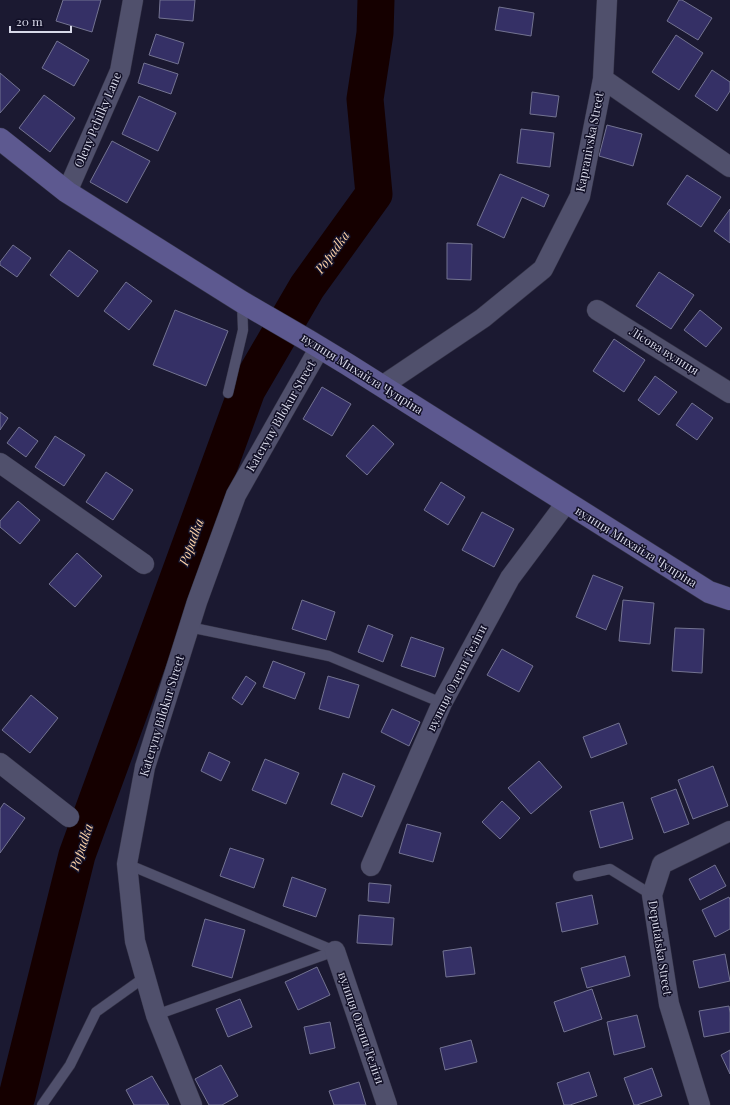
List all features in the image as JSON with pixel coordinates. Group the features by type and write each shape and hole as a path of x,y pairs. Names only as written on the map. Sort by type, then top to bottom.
{"main road":[{"name":"вулиця Михайла Чупріна","path":"0,139 68,192 249,306 315,344 709,592 730,599"}],"street":[{"name":"Oleny Pchilky Lane","path":"68,192 120,71 133,0"},
{"name":"Kapranivska Street","path":"382,386 483,318 543,269 580,196 603,79 607,0"},
{"path":"603,79 730,167"},
{"name":"Лісова вулиця","path":"597,310 730,393"},
{"name":"Kateryny Bilokur Street","path":"192,1105 156,1015 135,941 128,864 145,767 197,602 236,495 315,344"},
{"path":"0,463 144,564"},
{"name":"вулиця Олени Теліги","path":"371,866 442,702 510,578 566,503"},
{"path":"0,763 68,817"},
{"name":"Deputatska Street","path":"700,1105 669,1004 652,895 662,864 730,831"},
{"name":"вулиця Олени Теліги","path":"335,951 387,1105"}],"lane":[{"path":"228,393 249,306"},
{"path":"189,627 329,656 442,702"},
{"path":"128,864 335,951"},
{"path":"578,876 610,869 652,895"},
{"path":"156,1015 335,951"},
{"path":"42,1105 70,1065 96,1012 145,977"}],"building":[{"path":"63,0 101,0 92,32 56,21"},
{"path":"160,0 195,0 193,21 159,18"},
{"path":"679,0 682,0 712,18 698,40 667,21"},
{"path":"499,7 534,13 531,36 495,30"},
{"path":"156,34 184,43 178,64 149,55"},
{"path":"676,35 703,53 679,90 652,72"},
{"path":"57,41 89,60 74,86 42,68"},
{"path":"144,63 178,74 171,94 138,83"},
{"path":"712,70 730,82 730,91 717,111 695,96"},
{"path":"0,73 20,90 0,113"},
{"path":"532,92 559,96 556,117 530,114"},
{"path":"44,95 75,118 50,152 19,128"},
{"path":"139,96 176,113 158,151 122,134"},
{"path":"607,125 642,134 633,166 599,156"},
{"path":"521,129 554,133 550,167 517,163"},
{"path":"112,141 150,161 127,203 90,182"},
{"path":"500,174 549,195 544,207 522,197 504,238 477,225"},
{"path":"687,175 721,197 701,227 667,204"},
{"path":"730,209 730,243 714,231"},
{"path":"447,243 472,244 471,280 447,279"},
{"path":"13,245 31,258 17,277 0,265 0,262"},
{"path":"69,250 98,271 78,297 50,275"},
{"path":"659,272 694,295 671,329 636,306"},
{"path":"126,282 152,301 129,330 104,311"},
{"path":"175,310 228,331 206,386 153,365"},
{"path":"700,310 722,328 706,347 684,330"},
{"path":"614,339 645,360 624,392 593,371"},
{"path":"655,376 677,392 659,415 638,400"},
{"path":"322,387 351,404 332,436 303,419"},
{"path":"692,403 713,418 697,440 676,425"},
{"path":"0,412 8,418 0,430"},
{"path":"373,425 394,444 367,475 346,456"},
{"path":"19,427 38,441 26,457 7,443"},
{"path":"55,436 85,455 64,486 35,467"},
{"path":"106,472 133,490 113,520 86,502"},
{"path":"441,482 465,497 448,525 424,510"},
{"path":"18,501 40,520 20,544 0,527 0,521"},
{"path":"482,512 514,529 494,567 462,550"},
{"path":"77,553 102,576 75,607 49,584"},
{"path":"593,575 623,587 606,630 576,617"},
{"path":"302,600 335,612 326,640 292,629"},
{"path":"623,600 654,603 650,644 619,641"},
{"path":"368,625 393,635 383,662 358,652"},
{"path":"675,628 704,629 702,673 672,671"},
{"path":"411,637 444,648 435,677 401,666"},
{"path":"502,649 533,666 519,692 487,675"},
{"path":"273,661 305,673 295,699 263,687"},
{"path":"246,676 256,683 242,705 232,698"},
{"path":"328,676 359,685 349,718 319,709"},
{"path":"31,695 58,718 30,753 2,730"},
{"path":"392,709 420,722 409,746 381,732"},
{"path":"619,723 627,744 591,758 583,737"},
{"path":"209,752 230,762 221,781 201,771"},
{"path":"265,759 299,773 286,804 252,790"},
{"path":"539,761 562,787 531,814 508,788"},
{"path":"713,766 728,806 693,819 678,780"},
{"path":"343,773 375,786 362,817 331,804"},
{"path":"676,789 689,824 664,833 651,798"},
{"path":"502,801 520,818 500,839 482,822"},
{"path":"623,802 633,839 600,848 590,811"},
{"path":"4,803 25,818 0,853 0,809"},
{"path":"407,824 441,833 433,862 399,853"},
{"path":"230,848 264,859 254,888 220,876"},
{"path":"715,865 726,886 700,900 689,879"},
{"path":"292,877 326,889 316,917 283,906"},
{"path":"369,883 391,885 389,903 368,901"},
{"path":"592,895 598,924 562,932 556,903"},
{"path":"729,897 730,929 715,937 702,910"},
{"path":"359,915 394,918 392,945 357,943"},
{"path":"205,919 245,930 232,978 192,966"},
{"path":"471,947 475,974 446,977 443,951"},
{"path":"725,954 730,981 699,988 693,961"},
{"path":"625,956 630,976 587,988 581,968"},
{"path":"317,967 330,995 298,1010 285,982"},
{"path":"592,989 602,1019 564,1032 554,1002"},
{"path":"240,999 252,1027 228,1037 216,1009"},
{"path":"729,1006 730,1032 704,1037 699,1011"},
{"path":"637,1015 645,1047 614,1055 607,1022"},
{"path":"330,1022 335,1048 310,1054 304,1027"},
{"path":"471,1040 477,1062 445,1070 440,1048"},
{"path":"730,1050 730,1074 721,1055"},
{"path":"221,1065 238,1096 222,1105 209,1105 195,1079"},
{"path":"652,1068 662,1096 634,1105 624,1078"},
{"path":"589,1072 597,1096 570,1105 564,1105 557,1083"},
{"path":"152,1076 169,1105 134,1105 126,1090"},
{"path":"359,1082 366,1105 334,1105 329,1091"}],"waterway":[{"name":"Popadka","path":"14,1105 77,855 247,390 307,287 374,194 365,99 375,33 376,0"}]}
